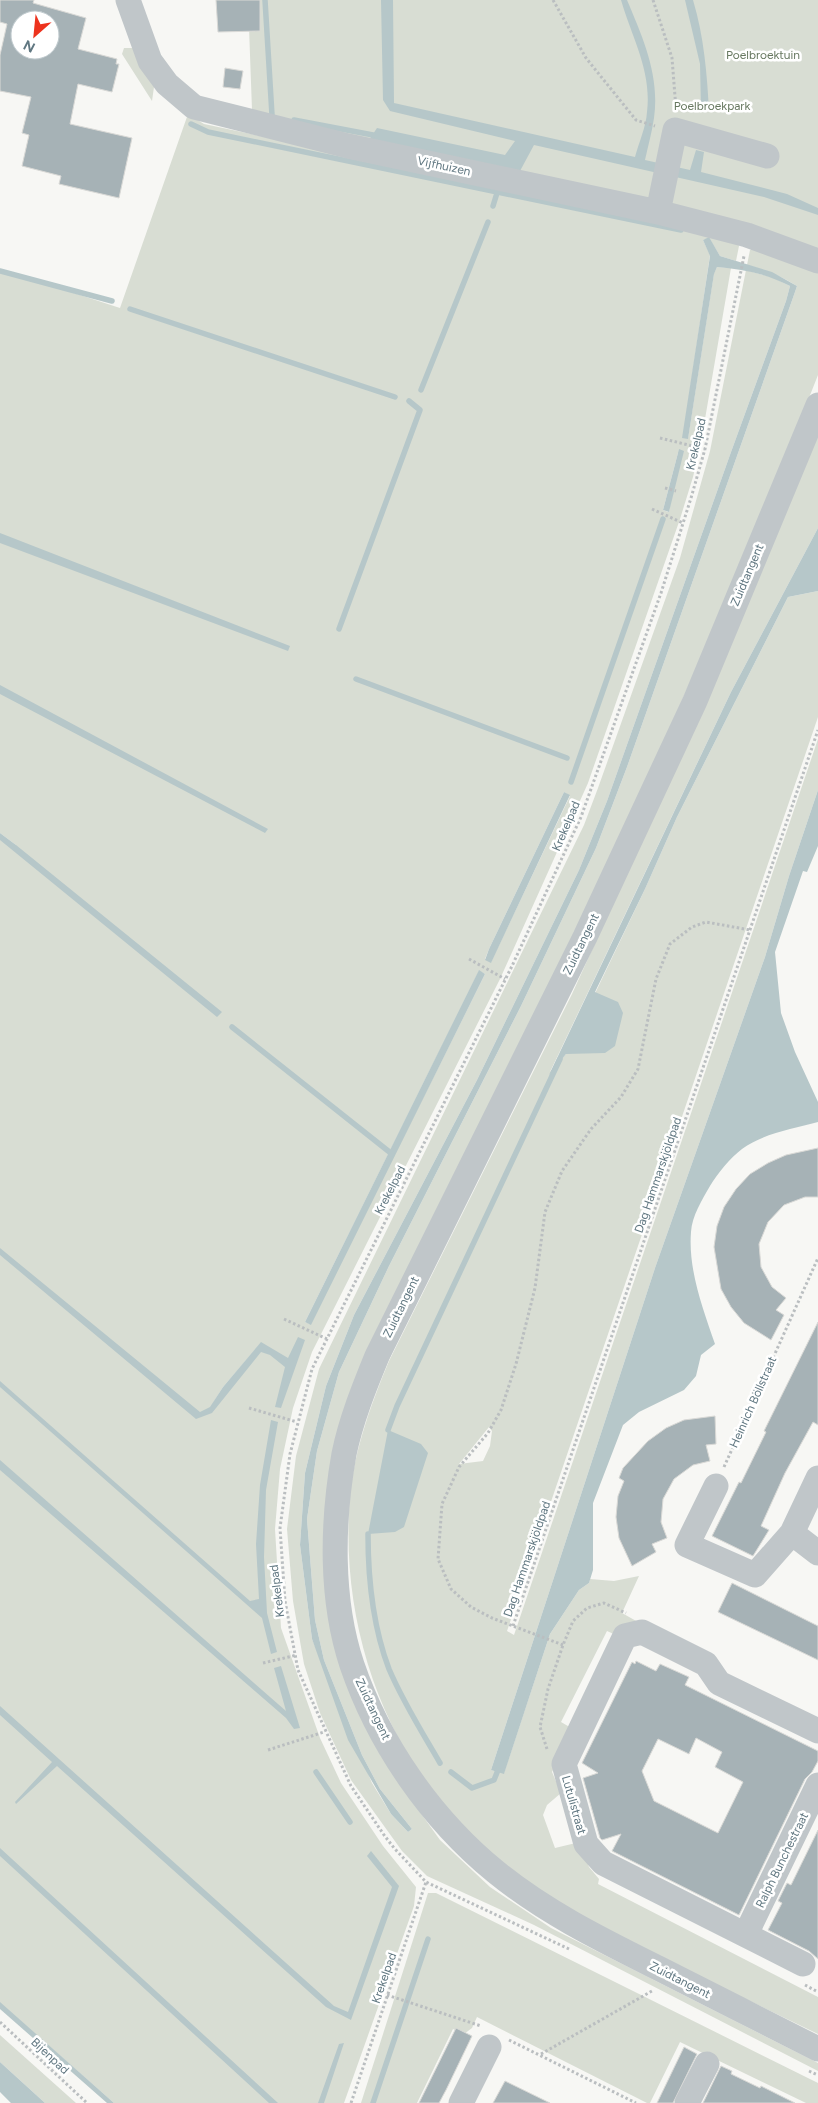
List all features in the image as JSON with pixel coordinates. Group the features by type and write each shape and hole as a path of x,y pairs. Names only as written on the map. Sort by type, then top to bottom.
{"street":[{"name":"Vijfhuizen","path":"128,0 150,61 173,90 194,107 348,146 658,212 748,235 817,261"},
{"path":"658,212 667,170 668,129 767,156"},
{"name":"Zuidtangent","path":"818,405 695,701 584,937 377,1356 357,1406 344,1453 338,1499 336,1536 337,1584 343,1625 352,1665 380,1727 405,1771 437,1814 463,1842 497,1873 567,1921 818,2049"},
{"path":"716,1486 687,1545 755,1575 792,1533 818,1478"},
{"path":"792,1533 818,1553"},
{"path":"636,1623 706,1664 719,1683 818,1731"},
{"name":"Lutulistraat","path":"636,1623 625,1636 564,1764 564,1770 586,1844 603,1863 804,1964"},
{"name":"Ralph Bunchestraat","path":"746,1934 818,1785"},
{"path":"461,2103 492,2037"},
{"path":"687,2103 707,2064"}],"path":[{"path":"553,0 586,58 636,120 668,129 676,112 672,58 653,0"},
{"name":"Krekelpad","path":"351,2103 426,1882 394,1848 351,1786 324,1732 298,1670 286,1601 280,1528 297,1422 312,1369 505,979 580,817 661,594 705,449 743,258"},
{"path":"660,438 705,449"},
{"path":"665,488 676,491"},
{"path":"652,509 683,523"},
{"name":"Dag Hammarskjöldpad","path":"513,1626 818,730"},
{"path":"564,1645 530,1633 471,1607 451,1589 438,1559 442,1504 459,1467 488,1433 501,1410 516,1364 535,1288 545,1212 562,1171 591,1129 621,1097 638,1069 656,979 670,944 692,926 706,922 750,930"},
{"path":"469,959 505,979"},
{"name":"Heinrich Böllstraat","path":"716,1486 818,1258"},
{"path":"284,1320 327,1339"},
{"path":"249,1408 297,1422"},
{"path":"564,1770 552,1764 540,1727 548,1689 573,1621 587,1608 604,1603 636,1623"},
{"path":"264,1663 296,1655"},
{"path":"268,1750 324,1732"},
{"path":"541,2054 652,1990"},
{"path":"387,1996 410,2003 492,2037 541,2054 636,2103"},
{"name":"Bijenpad","path":"0,2022 88,2103"}],"green space":[{"name":"Poelbroekpark","path":"248,0 818,0 818,251 237,116 171,83 158,51 180,83 203,98 252,110"},
{"path":"124,48 133,48 155,80 152,101 122,54"},
{"path":"188,114 204,124 735,237 739,246 736,261 720,256 709,238 703,240 710,255 683,437 688,438 714,273 717,267 731,268 700,448 680,519 588,783 500,979 312,1352 293,1408 280,1469 275,1529 281,1628 320,1738 341,1783 383,1846 416,1887 414,1906 344,2103 114,2103 0,2003 0,839 16,845 0,833 0,269 120,308","holes":["679,449 669,512 663,510","564,792 570,796 491,962 485,959","479,971 485,974 310,1324 305,1322","261,1343 260,1352 213,1403 223,1387"]},
{"path":"757,246 818,270 818,375 758,527 680,705 550,988 327,1503 368,1728 402,1787 440,1840 490,1887 551,1928 818,2063 818,2071 534,1925 427,1876 402,1851 351,1780 320,1713 304,1664 293,1601 287,1529 296,1456 319,1369 584,825 598,788 680,558 710,451 746,270 774,278 790,286 786,301 607,801 579,870 477,1080 354,1315 326,1386 305,1473 300,1545 312,1639 372,1783 391,1814 408,1832 412,1829 380,1789 362,1755 324,1660 315,1620 307,1519 317,1451 339,1372 389,1266 521,1006 596,848 627,767 797,286 785,279 747,265 750,250"},
{"path":"818,435 818,528 731,692 550,1072 566,1054 645,889 677,817 788,597 818,591 818,717 507,1631 514,1635 818,739 818,790 789,876 765,957 655,1268 491,1770 504,1773 550,1634 579,1590 589,1583 590,1579 614,1581 639,1576 622,1613 638,1622 618,1636 607,1631 561,1722 573,1729 552,1772 561,1793 547,1805 543,1815 555,1848 580,1842 589,1867 599,1879 598,1884 818,1997 818,2034 615,1936 560,1907 508,1872 470,1837 437,1798 408,1756 385,1711 368,1664 356,1614 349,1563 349,1511 353,1472 368,1416 389,1361 572,994 700,713","holes":["489,1427 492,1431 490,1446 483,1461 459,1464"]},
{"path":"428,1893 436,1893 818,2083 818,2103 806,2103 680,2042 650,2103 647,2103 477,2017 472,2028 464,2034 453,2029 417,2103 361,2103"},
{"path":"0,2035 76,2103 45,2103 0,2062"}],"shaded area":[{"path":"381,0 393,0 394,103 635,157 645,123 648,97 644,69 621,0 627,0 649,58 655,87 654,118 645,160 690,170 696,150 704,152 701,172 787,194 818,208 818,215 764,197 534,145 520,171 369,140 377,128 505,155 515,141 390,111 383,100"},
{"path":"685,0 693,0 700,28 706,69 709,111 701,110 700,64"},
{"path":"709,237 720,256 772,272 797,286 627,767 596,848 521,1006 389,1266 339,1372 317,1451 307,1519 315,1620 324,1660 362,1755 380,1789 412,1829 408,1832 391,1814 348,1740 312,1639 300,1545 305,1473 326,1386 354,1315 477,1080 579,870 607,801 786,301 790,286 773,278 755,273 717,267 714,274 688,439 682,438 710,256 703,240"},
{"path":"679,449 684,451 669,512 663,510"},
{"path":"818,528 818,591 788,597 677,817 645,889 595,992 618,1002 623,1013 615,1046 605,1053 566,1054 549,1075 731,692"},
{"path":"0,533 290,646 288,651 0,543"},
{"path":"0,685 268,829 265,833 0,694"},
{"path":"818,790 818,846 807,872 803,871 775,952 781,1013 795,1052 818,1102 818,1122 769,1135 742,1149 720,1171 701,1202 695,1214 691,1232 692,1261 697,1289 715,1344 701,1355 696,1376 684,1390 639,1412 623,1425 593,1503 593,1570 589,1583 579,1590 550,1634 504,1774 491,1770 655,1268 765,957 789,876"},
{"path":"564,792 570,795 491,963 485,960 489,949"},
{"path":"0,833 222,1012 217,1017 0,840"},
{"path":"479,970 485,974 311,1325 305,1322"},
{"path":"0,1248 200,1412 210,1407 223,1387 261,1342 288,1358 298,1337 305,1340 281,1408 275,1407 285,1367 270,1355 261,1352 212,1413 196,1419 0,1255"},
{"path":"0,1381 250,1601 259,1599 256,1544 260,1485 271,1420 278,1422 266,1490 264,1557 267,1613 277,1652 271,1654 262,1618 0,1387"},
{"path":"388,1430 421,1444 428,1453 404,1527 395,1532 368,1534"},
{"path":"0,1460 286,1711 274,1668 281,1666 300,1728 294,1729 286,1718 0,1470"},
{"path":"0,1706 334,2006 348,2012 392,1887 367,1856 371,1851 399,1886 351,2020 326,2007 57,1766 16,1804 15,1802 52,1762 0,1715"},
{"path":"0,1848 278,2103 269,2103 0,1856"},
{"path":"0,2002 114,2103 107,2103 0,2009"},
{"path":"344,2043 324,2103 318,2103 339,2044"},
{"path":"0,2062 45,2103 11,2103 0,2092"}],"building":[{"path":"0,0 34,0 33,3 58,10 10,10 10,60 60,60 60,11 86,18 78,49 117,59 116,64 119,64 112,92 78,84 70,124 132,138 119,198 59,184 61,176 22,166 29,135 22,133 31,97 0,91 0,55 7,24 0,22"},
{"path":"216,0 260,0 260,31 218,32"},
{"path":"225,68 243,71 240,89 223,87"},
{"path":"818,1148 818,1197 805,1197 784,1205 768,1222 759,1244 761,1267 772,1287 786,1298 776,1310 784,1315 771,1340 744,1323 731,1307 721,1289 714,1247 717,1226 724,1207 736,1189 750,1174 786,1155"},
{"path":"818,1322 818,1425 813,1422 785,1473 761,1526 769,1530 753,1556 712,1536 739,1482 741,1483 766,1432 764,1431"},
{"path":"715,1416 716,1444 706,1445 710,1461 693,1465 674,1479 663,1499 661,1522 667,1538 652,1544 656,1552 632,1566 619,1538 616,1517 618,1496 624,1481 619,1478 623,1468 648,1441 666,1428 684,1420"},
{"path":"732,1583 818,1626 818,1660 718,1612"},
{"path":"636,1661 656,1671 660,1664 689,1677 685,1685 818,1751 818,1761 812,1772 805,1779 739,1915 612,1851 621,1834 602,1840 600,1838 583,1778 598,1773 582,1763 632,1662 635,1664","holes":["696,1738 722,1752 715,1767 743,1782 718,1833 654,1801 642,1771 658,1739 689,1754"]},
{"path":"818,1830 818,1959 809,1951 768,1930 782,1903 778,1901 787,1883 791,1885"},
{"path":"456,2028 472,2036 446,2090 439,2103 419,2103"},
{"path":"684,2047 697,2054 673,2103 657,2103"},
{"path":"721,2066 732,2071 731,2074 795,2103 703,2103"},
{"path":"505,2081 550,2103 493,2103"}],"waterway":[{"path":"265,0 272,115"},
{"path":"294,120 373,135"},
{"path":"191,124 208,132 681,230"},
{"path":"493,206 497,193"},
{"path":"421,390 488,222"},
{"path":"0,271 112,301"},
{"path":"130,309 395,397"},
{"path":"339,629 420,410 409,401"},
{"path":"571,782 663,519"},
{"path":"356,679 567,758"},
{"path":"232,1027 392,1154"},
{"path":"388,1430 397,1406 560,1059"},
{"path":"368,1534 372,1602 379,1636 389,1669 413,1717 440,1763"},
{"path":"451,1772 472,1788 494,1780 498,1770"},
{"path":"316,1772 350,1822"},
{"path":"373,2103 428,1939"}],"park label":[{"name":"Poelbroektuin","path":"763,55"}]}
